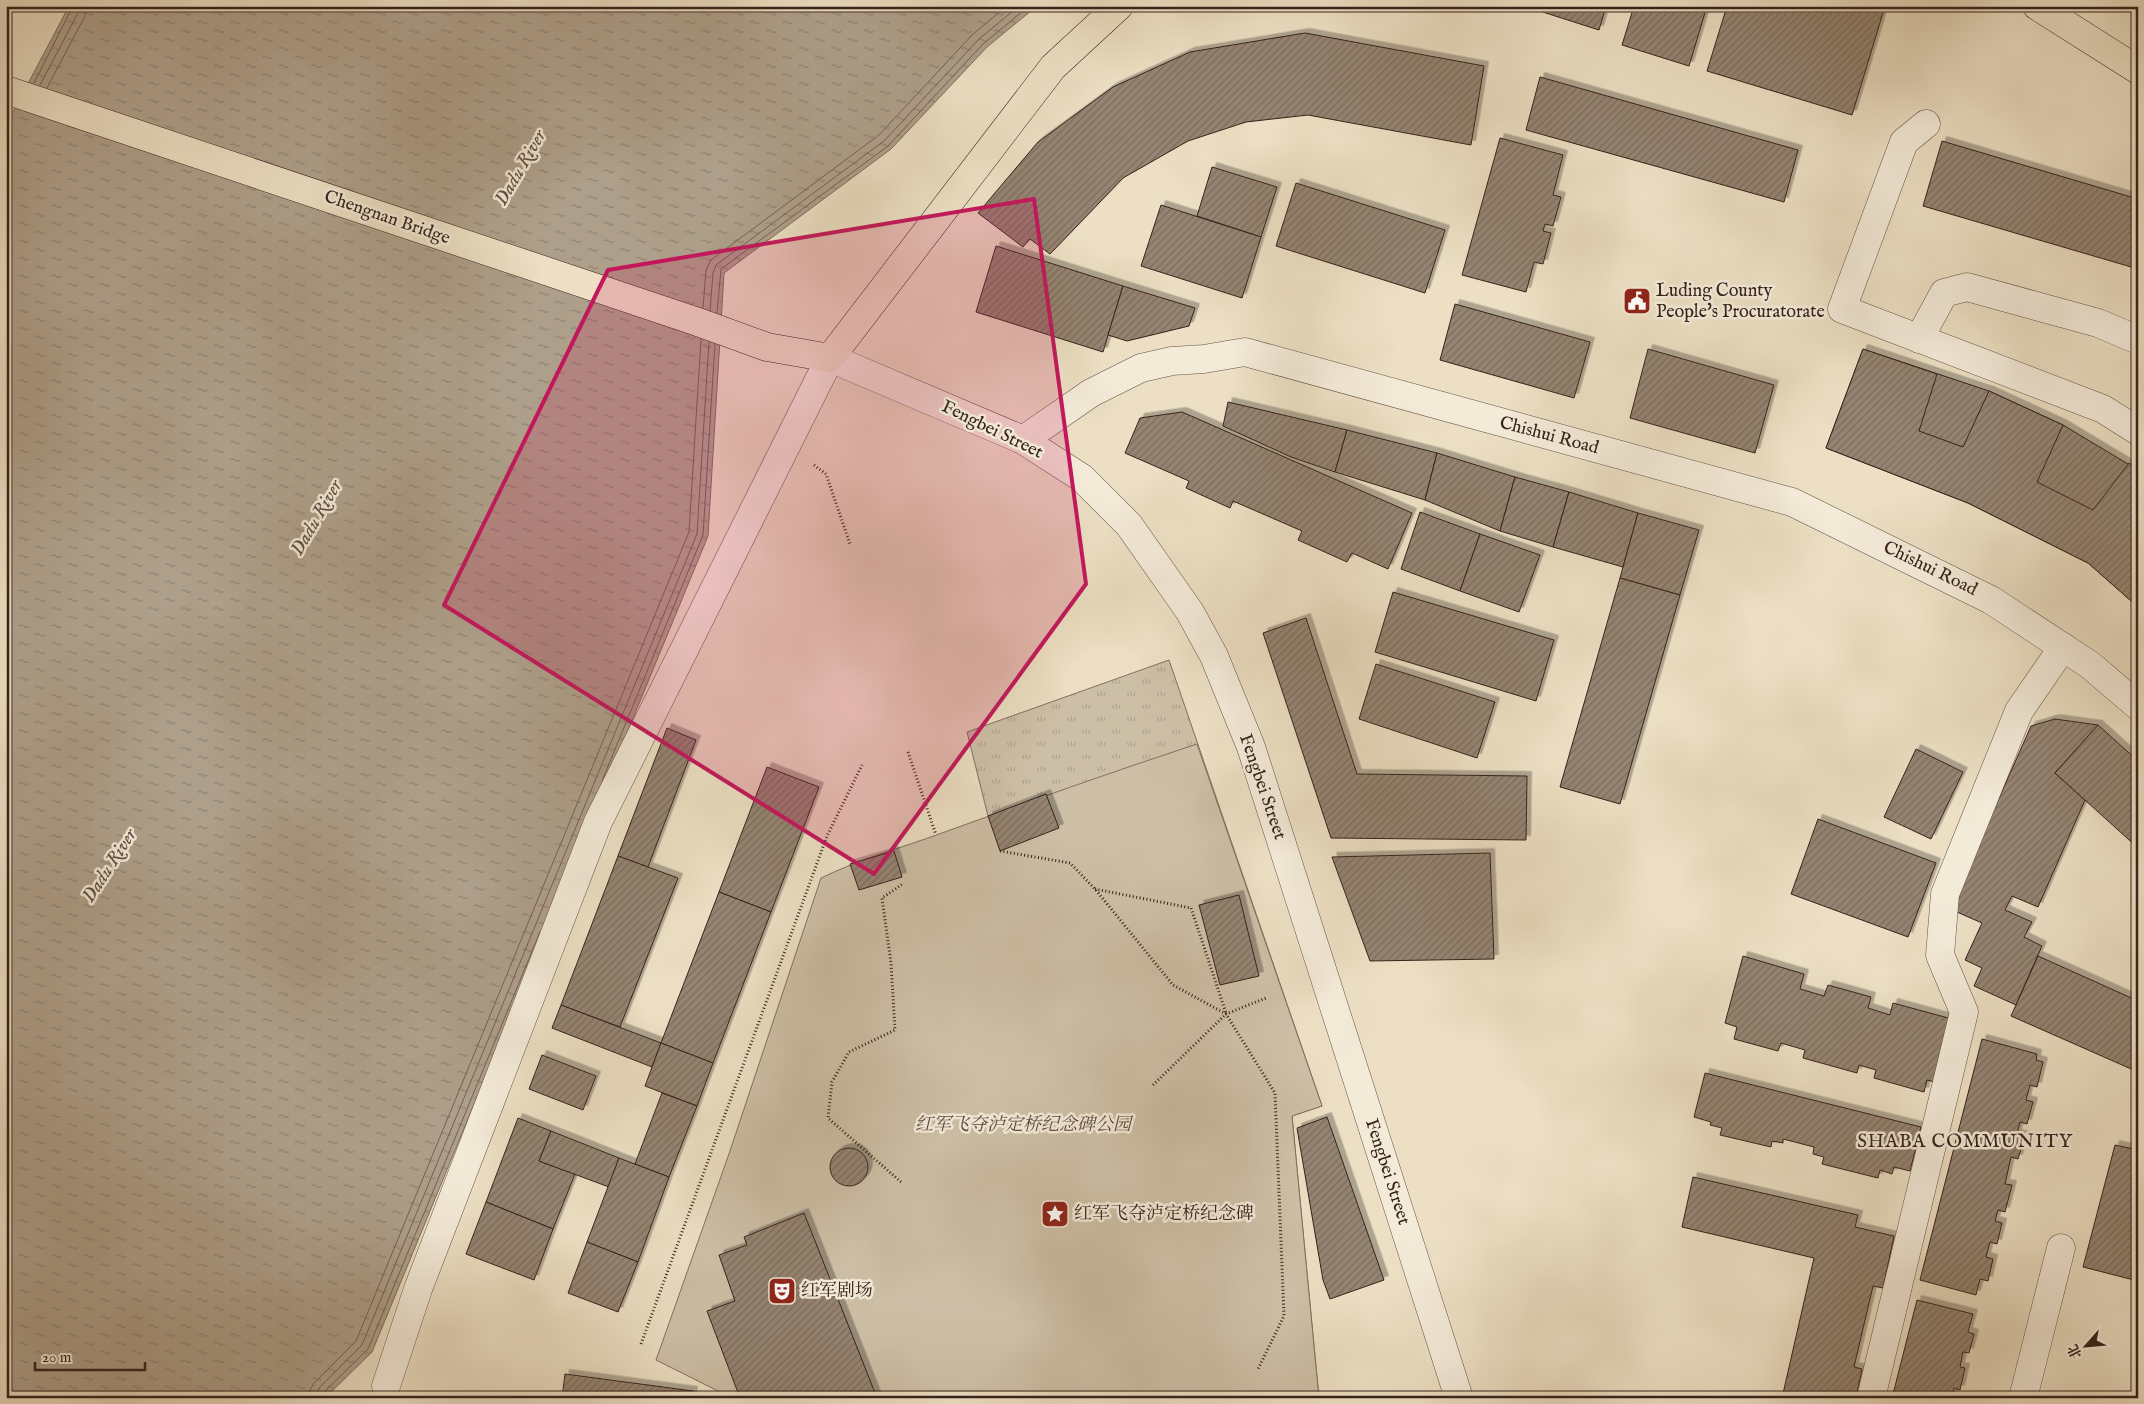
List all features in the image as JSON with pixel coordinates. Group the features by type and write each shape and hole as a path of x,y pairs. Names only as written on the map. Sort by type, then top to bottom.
{"main road":[{"path":"830,358 1053,66 1119,6"},
{"path":"2037,6 2138,70"},
{"name":"Chengnan Bridge","path":"6,90 698,322 767,348 830,358"}],"street":[{"path":"1926,124 1904,142 1842,310 2103,409 2138,431"},
{"path":"1919,339 1944,293 1967,287 2098,323 2138,340"},
{"name":"Chishui Road","path":"1024,440 1091,393 1141,368 1172,361 1204,359 1245,352 1792,502 1991,600 2090,665 2138,706"},
{"name":"Fengbei Street","path":"830,358 1024,440 1082,478 1129,525 1190,612 1214,656 1250,747 1459,1398"},
{"path":"386,1386 418,1289 598,822 830,358"},
{"path":"1871,1398 1964,1012 1940,955 1945,894 2019,711 2063,647"},
{"path":"2023,1398 2061,1248"}],"path":[{"path":"826,474 850,544"},
{"path":"908,752 936,835"},
{"path":"641,1344 827,836 862,765"},
{"path":"1000,851 1070,863 1095,889 1173,985 1226,1014"},
{"path":"901,1182 828,1118 832,1082 849,1052 895,1030 891,963 882,898 904,883"},
{"path":"1095,889 1191,908 1226,1014 1275,1093 1284,1316 1258,1369"},
{"path":"1153,1085 1226,1014 1266,998"}],"highlighted area":[{"path":"1034,199 1086,584 874,874 444,605 608,270"}],"green space":[{"path":"1169,660 1322,1106 1292,1116 1319,1398 1046,795 988,816 967,732"},
{"name":"红军飞夺泸定桥纪念碑公园","path":"1197,744 1322,1106 1292,1116 1319,1398 718,1398 718,1391 656,1360 730,1151 821,878 866,859"}],"water":[{"name":"Dadu River","path":"69,6 1037,6 987,47 891,149 724,273 708,536 372,1352 325,1398 6,1398 6,125"}],"building":[{"path":"1524,6 1606,6 1599,30"},
{"path":"1634,6 1707,6 1689,66 1622,45"},
{"path":"1727,6 1885,6 1852,115 1707,71"},
{"path":"1305,33 1484,66 1471,145 1308,115 1246,122 1188,141 1123,178 1050,254 1030,239 1023,247 978,213 1038,142 1113,87 1190,52"},
{"path":"1540,77 1798,150 1784,202 1526,130"},
{"path":"1500,138 1563,155 1553,195 1561,197 1553,226 1545,224 1543,231 1551,233 1543,264 1534,262 1526,292 1462,275"},
{"path":"1942,141 2138,199 2138,269 1923,206"},
{"path":"1212,167 1277,187 1261,237 1197,216"},
{"path":"1296,183 1445,230 1425,293 1276,246"},
{"path":"1161,205 1261,237 1242,298 1141,266"},
{"path":"996,246 1123,286 1103,352 976,312"},
{"path":"1123,286 1195,308 1189,326 1127,341 1108,335"},
{"path":"1455,304 1590,342 1574,398 1440,360"},
{"path":"1648,349 1774,385 1755,453 1630,418"},
{"path":"1863,349 1989,391 2063,425 2138,470 2138,607 2088,563 1968,503 1826,448"},
{"path":"1863,349 1937,374 1919,431 1963,447 1989,391 2063,425 2037,482 2093,510 2129,463 2138,470 2138,607 2088,563 1968,503 1826,448"},
{"path":"1228,402 1347,430 1335,472 1291,457 1223,426"},
{"path":"1182,412 1412,513 1388,569 1352,553 1347,562 1298,540 1302,531 1233,501 1230,508 1186,488 1189,481 1125,453 1140,418"},
{"path":"1347,430 1437,453 1425,500 1335,472"},
{"path":"1437,453 1515,477 1500,531 1425,500"},
{"path":"1515,477 1569,492 1553,547 1500,531"},
{"path":"1569,492 1638,513 1623,567 1553,547"},
{"path":"1420,512 1480,534 1460,591 1401,569"},
{"path":"1638,513 1699,530 1680,595 1620,578"},
{"path":"1480,534 1540,555 1519,612 1460,591"},
{"path":"1620,578 1680,595 1620,804 1560,787"},
{"path":"1393,592 1554,640 1536,701 1375,652"},
{"path":"1306,618 1357,774 1527,776 1526,840 1331,838 1263,633"},
{"path":"1376,664 1495,702 1477,758 1359,719"},
{"path":"2055,719 2098,725 2055,773 2085,800 2038,907 2012,896 2005,910 2032,922 2024,937 2042,946 2016,1005 1974,986 1982,968 1965,960 1982,923 1950,909 2031,726"},
{"path":"2098,725 2138,761 2138,848 2055,773"},
{"path":"667,728 696,740 648,867 618,856"},
{"path":"1916,749 1963,772 1931,839 1884,817"},
{"path":"767,767 819,787 771,912 719,892"},
{"path":"1046,794 1059,828 1000,851 988,816"},
{"path":"1818,819 1936,863 1908,937 1791,894"},
{"path":"894,851 902,877 859,890 850,864"},
{"path":"1490,853 1494,959 1370,961 1332,857"},
{"path":"618,856 678,878 620,1027 561,1005"},
{"path":"719,892 771,912 713,1063 661,1043"},
{"path":"1239,895 1259,976 1220,985 1199,905"},
{"path":"1743,956 1804,974 1800,989 1824,996 1828,985 1871,997 1868,1008 1890,1015 1893,1003 1952,1019 1935,1082 1927,1080 1924,1092 1874,1078 1876,1070 1859,1065 1857,1073 1803,1058 1805,1050 1781,1043 1778,1051 1734,1039 1737,1027 1725,1023"},
{"path":"2038,956 2138,1001 2138,1072 2011,1016"},
{"path":"561,1005 661,1043 652,1067 552,1028"},
{"path":"1982,1039 2037,1054 2036,1060 2043,1062 2037,1087 2030,1085 2026,1100 2033,1102 2027,1124 2020,1122 2017,1134 2025,1136 2018,1159 2011,1157 2005,1184 2012,1185 2005,1212 1998,1210 1995,1221 2002,1223 1997,1244 1990,1242 1986,1257 1993,1259 1988,1281 1980,1279 1976,1295 1920,1280"},
{"path":"661,1043 713,1063 697,1106 645,1086"},
{"path":"542,1055 596,1076 583,1110 529,1089"},
{"path":"1705,1073 1921,1127 1910,1171 1894,1167 1892,1174 1880,1170 1878,1178 1822,1164 1824,1157 1813,1154 1814,1147 1783,1139 1783,1143 1772,1141 1771,1147 1720,1135 1722,1128 1710,1125 1711,1122 1694,1117"},
{"path":"662,1093 697,1106 669,1177 635,1164"},
{"path":"1327,1117 1384,1280 1330,1299 1323,1280 1297,1128"},
{"path":"518,1118 551,1131 539,1161 575,1174 553,1229 486,1202"},
{"path":"551,1131 619,1158 609,1187 539,1161"},
{"path":"2115,1145 2138,1150 2138,1281 2083,1267"},
{"path":"849,1148 856,1149 862,1154 867,1160 867,1174 862,1180 856,1185 849,1186 842,1185 836,1180 831,1174 830,1167 831,1160 836,1154 842,1149"},
{"path":"619,1158 669,1177 638,1262 587,1242"},
{"path":"1693,1177 1858,1215 1855,1227 1894,1236 1883,1288 1873,1286 1854,1367 1862,1369 1856,1398 1782,1398 1814,1258 1682,1227"},
{"path":"486,1202 553,1229 534,1280 466,1254"},
{"path":"804,1213 877,1398 740,1398 707,1311 735,1301 719,1255 747,1245 744,1237"},
{"path":"587,1242 638,1262 618,1312 568,1293"},
{"path":"1917,1300 1973,1314 1968,1332 1974,1334 1969,1353 1963,1352 1960,1367 1965,1368 1960,1390 1954,1388 1952,1398 1892,1398"},
{"path":"565,1374 693,1391 692,1398 562,1398"}],"place":[{"name":"Luding County People's Procuratorate","path":"1637,301"},
{"name":"红军飞夺泸定桥纪念碑","path":"1055,1214"},
{"name":"红军剧场","path":"782,1291"}],"district":[{"name":"SHABA COMMUNITY","path":"1965,1142"}]}
